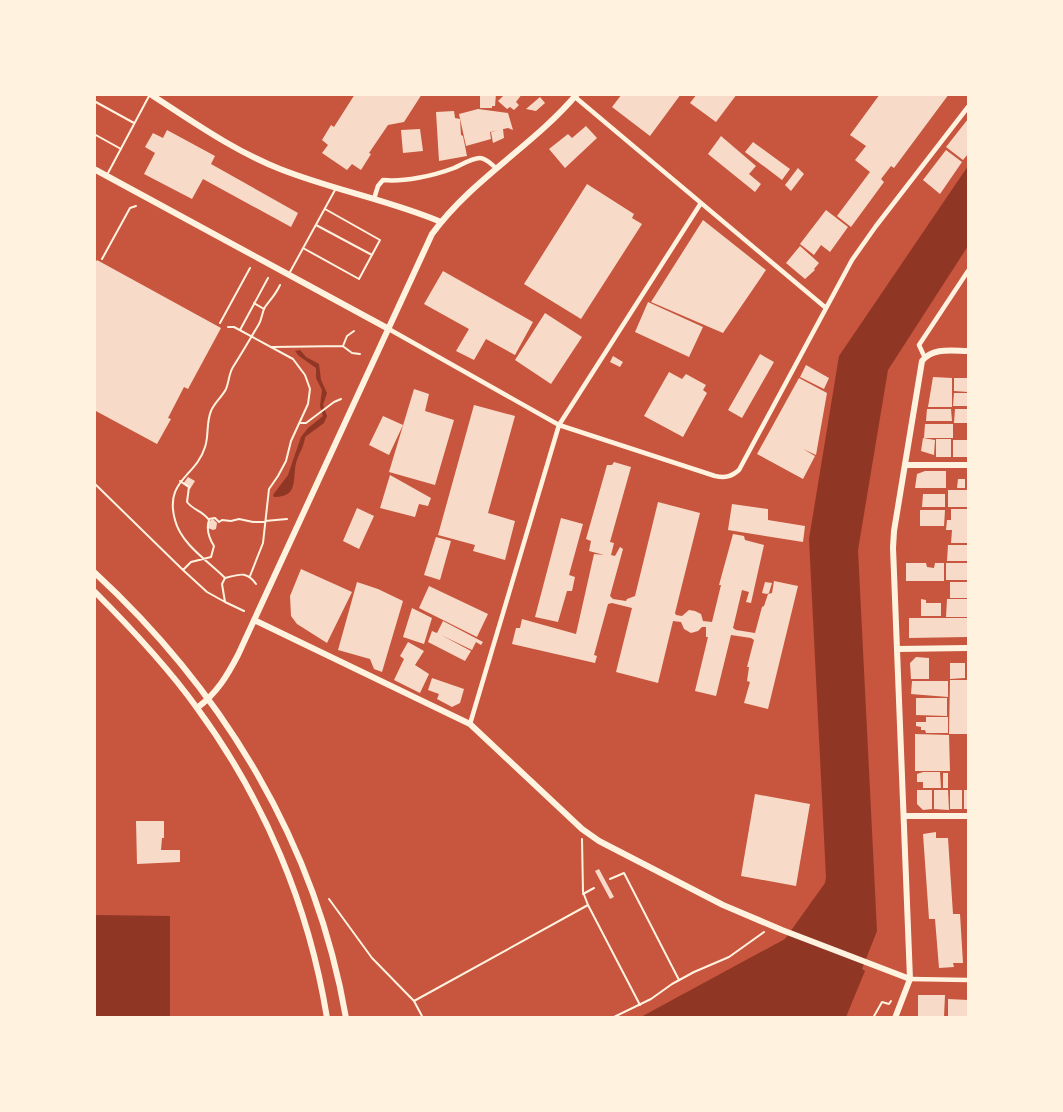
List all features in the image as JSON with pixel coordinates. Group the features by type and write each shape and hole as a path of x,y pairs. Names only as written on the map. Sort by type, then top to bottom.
{"street":[{"path":"150,95 232,146 260,160 336,188 413,210 441,222"},
{"path":"197,708 210,699 228,675 426,243 441,222 496,168 541,131 576,96 826,308"},
{"path":"94,169 387,328 559,425 726,478 739,470 864,242 969,107"},
{"path":"374,199 378,186 383,180 411,178 451,169 479,157 486,159 496,168"},
{"path":"470,724 559,425 701,203"},
{"path":"925,358 919,345 969,271"},
{"path":"895,1017 910,979 905,816 892,548 919,372 925,358 934,352 969,351"},
{"path":"905,465 969,465"},
{"path":"94,572 145,622 210,699 260,780 308,877 326,936 346,1017"},
{"path":"94,591 159,659 197,708 242,777 271,833 301,908 327,1017"},
{"path":"254,620 470,724 582,829 598,841 686,886 771,926 910,979 969,980"},
{"path":"897,649 969,648"},
{"path":"905,816 969,816"}],"lane":[{"path":"107,176 150,95"},
{"path":"94,101 135,123"},
{"path":"94,134 121,149"},
{"path":"288,274 336,188"},
{"path":"303,248 359,279 380,240 325,209"},
{"path":"316,225 372,255"}],"path":[{"path":"102,259 130,208 136,206"},
{"path":"220,323 250,268"},
{"path":"240,330 268,278"},
{"path":"225,578 186,541 175,519 173,505 177,485 193,468 205,447 210,412 225,391 231,369 239,360 260,323 264,309 273,299 280,285"},
{"path":"254,303 264,309"},
{"path":"228,327 234,327 293,359 300,366 308,383 310,397 282,468 269,489 260,555 250,576"},
{"path":"343,346 347,336 354,331"},
{"path":"271,348 278,346 343,346 352,353 360,354"},
{"path":"300,423 306,423 341,399"},
{"path":"180,481 189,487 187,502 195,509 203,511 209,520"},
{"path":"94,483 207,592 244,611"},
{"path":"209,520 215,518 219,522 236,519 253,522 286,519"},
{"path":"183,570 191,562 211,557 214,546 208,537 209,520"},
{"path":"225,578 243,574 250,576 256,584"},
{"path":"225,578 222,584 225,602"},
{"path":"582,829 583,894 640,1005"},
{"path":"610,879 624,873 627,866"},
{"path":"624,873 680,980"},
{"path":"583,894 594,888"},
{"path":"329,899 372,958 414,1000 423,1017"},
{"path":"414,1000 588,905"},
{"path":"612,1017 640,1005 680,980 729,957 771,926"},
{"path":"873,1017 882,1002 889,1004 891,1001"}],"shaded area":[{"path":"968,166 968,246 888,370 858,550 877,931 862,969 865,971 846,1017 639,1018 785,939 825,883 809,539 839,356"},
{"path":"300,350 306,357 319,364 321,380 327,393 323,405 327,416 324,423 305,437 295,466 292,490 282,496 274,497 273,495 288,475 301,437 323,416 320,406 322,390 316,378 316,368 295,351"},
{"path":"95,915 170,916 170,1017 95,1017"}],"building":[{"path":"355,94 422,94 404,122 388,125 369,153 371,154 361,170 352,164 347,170 322,153 328,145 322,140 331,125 334,127"},
{"path":"480,94 496,94 495,106 480,108"},
{"path":"501,94 522,94 516,102 519,105 514,110 510,107 507,109 498,101 503,96"},
{"path":"622,94 681,94 650,136 612,107"},
{"path":"697,94 737,94 716,122 690,103"},
{"path":"880,94 949,94 894,168 891,166 881,179 884,182 851,227 837,216 870,172 855,160 866,146 850,135"},
{"path":"540,97 545,103 536,111 526,109"},
{"path":"478,109 508,113 513,130 508,128 490,132 491,139 466,146 459,114"},
{"path":"454,111 455,118 460,119 461,135 467,156 439,161 436,112"},
{"path":"968,119 968,154 963,160 946,147"},
{"path":"586,126 597,138 565,168 549,149 568,134 572,138"},
{"path":"420,129 423,151 403,153 401,130"},
{"path":"503,129 504,138 493,143 491,132"},
{"path":"167,130 215,156 211,164 298,213 291,227 203,179 192,199 144,174 155,153 145,147 153,133 163,138"},
{"path":"721,136 756,166 749,174 761,184 755,192 708,154"},
{"path":"753,142 790,169 782,180 745,152"},
{"path":"946,150 962,162 940,194 923,180"},
{"path":"798,168 804,174 791,191 785,185"},
{"path":"587,184 634,214 632,218 642,224 581,319 524,284"},
{"path":"826,210 848,227 830,252 821,245 814,255 800,244"},
{"path":"703,220 766,270 723,333 651,302"},
{"path":"800,246 819,263 805,279 786,263"},
{"path":"97,260 221,328 188,389 184,387 168,418 171,419 157,444 94,410 94,264"},
{"path":"443,271 533,322 515,355 486,339 474,360 456,351 469,329 424,304"},
{"path":"648,302 703,327 689,357 635,332"},
{"path":"545,313 582,337 551,384 515,360"},
{"path":"760,354 774,362 742,418 728,410"},
{"path":"613,356 623,362 620,367 610,362"},
{"path":"806,365 829,378 824,389 800,377"},
{"path":"669,372 682,379 686,374 706,385 703,390 707,393 683,437 644,416"},
{"path":"933,377 952,378 952,407 928,407"},
{"path":"799,378 827,393 816,455 803,449 815,456 803,479 757,454"},
{"path":"954,378 968,378 968,392 954,391"},
{"path":"414,389 429,394 425,411 454,420 435,485 389,472"},
{"path":"954,393 967,393 967,406 953,406"},
{"path":"474,405 515,416 488,513 515,521 505,560 473,551 475,545 438,535"},
{"path":"927,409 951,409 952,421 926,421"},
{"path":"955,409 968,409 968,423 954,423"},
{"path":"383,416 403,425 389,455 369,445"},
{"path":"925,424 953,424 953,438 924,438"},
{"path":"923,438 935,440 934,455 921,451"},
{"path":"936,439 951,439 951,457 936,457"},
{"path":"953,440 968,440 968,457 953,457"},
{"path":"614,462 631,467 610,542 614,543 611,555 615,556 620,547 623,549 610,596 613,599 626,601 635,596 658,502 700,513 676,615 682,616 689,610 695,611 701,614 703,621 712,622 733,534 764,545 751,603 746,602 749,592 742,590 733,628 755,633 762,607 768,594 772,593 774,581 798,586 768,709 744,703 750,682 747,681 749,667 747,667 754,640 751,638 731,635 716,696 695,691 708,637 706,637 706,627 691,633 684,629 681,622 673,621 658,683 616,672 632,608 608,604 594,655 597,656 595,663 512,644 516,628 520,628 522,619 576,634 594,554 604,555 589,551 591,541 586,539 607,465 612,465"},
{"path":"925,471 946,471 946,488 915,488 917,474"},
{"path":"390,475 431,498 428,506 419,504 415,517 380,508"},
{"path":"188,477 195,481 190,489 183,484"},
{"path":"958,479 965,479 965,488 957,488"},
{"path":"948,490 968,490 968,507 948,507"},
{"path":"923,494 945,494 945,507 922,507"},
{"path":"732,504 768,509 768,520 805,526 803,542 728,530"},
{"path":"357,508 374,516 359,549 343,541"},
{"path":"951,509 968,509 968,543 951,543 952,530 946,530 947,520 951,520"},
{"path":"920,510 945,510 944,526 920,526"},
{"path":"561,518 583,524 569,575 575,577 572,591 567,591 558,622 535,617"},
{"path":"213,519 217,523 216,529 213,530 208,528 208,522"},
{"path":"436,537 451,541 440,580 424,575"},
{"path":"948,545 968,545 968,561 947,561"},
{"path":"906,563 926,563 927,567 934,568 935,563 944,563 944,581 906,581"},
{"path":"946,563 968,563 968,580 946,580"},
{"path":"301,569 352,592 327,643 297,624 291,616 290,596"},
{"path":"357,582 403,601 382,672 374,669 370,659 338,650"},
{"path":"765,582 772,583 767,594 762,593"},
{"path":"950,582 968,582 968,598 950,598"},
{"path":"429,586 488,614 477,637 419,608"},
{"path":"921,599 926,600 926,603 941,603 941,616 921,616"},
{"path":"947,599 968,599 968,617 946,617"},
{"path":"412,608 432,618 424,644 403,637"},
{"path":"909,618 968,618 968,637 909,638"},
{"path":"443,621 483,642 481,645 476,642 472,650 441,635 471,651 465,661 428,642 432,631 437,633"},
{"path":"408,642 424,651 415,665 429,674 420,693 394,680 404,659 400,656"},
{"path":"916,657 929,658 929,679 911,679 910,663"},
{"path":"950,663 965,663 965,678 950,679"},
{"path":"432,678 464,689 460,703 452,707 437,699 439,694 428,690"},
{"path":"950,680 968,680 968,734 949,734"},
{"path":"912,681 948,681 948,697 911,694"},
{"path":"916,698 947,698 947,716 916,715"},
{"path":"926,717 948,717 948,733 926,733 925,730 921,730 921,727 916,726 916,722 926,722"},
{"path":"915,734 949,735 950,771 915,771"},
{"path":"940,772 941,788 923,788 923,782 917,782 917,774"},
{"path":"943,773 948,773 948,788 943,788"},
{"path":"917,790 932,790 932,809 923,810 917,804"},
{"path":"934,790 948,790 949,810 934,809"},
{"path":"950,790 962,790 962,809 950,809"},
{"path":"964,790 968,790 968,809 964,809"},
{"path":"755,794 810,804 796,886 741,876"},
{"path":"136,821 164,821 161,850 180,850 180,862 137,864"},
{"path":"936,832 936,838 948,838 953,914 960,914 963,963 953,963 954,967 939,968 935,919 929,919 923,834"},
{"path":"599,869 614,897 610,899 595,871"},
{"path":"918,995 945,995 944,1017 918,1017"},
{"path":"948,999 968,1000 968,1018 948,1017"}]}
